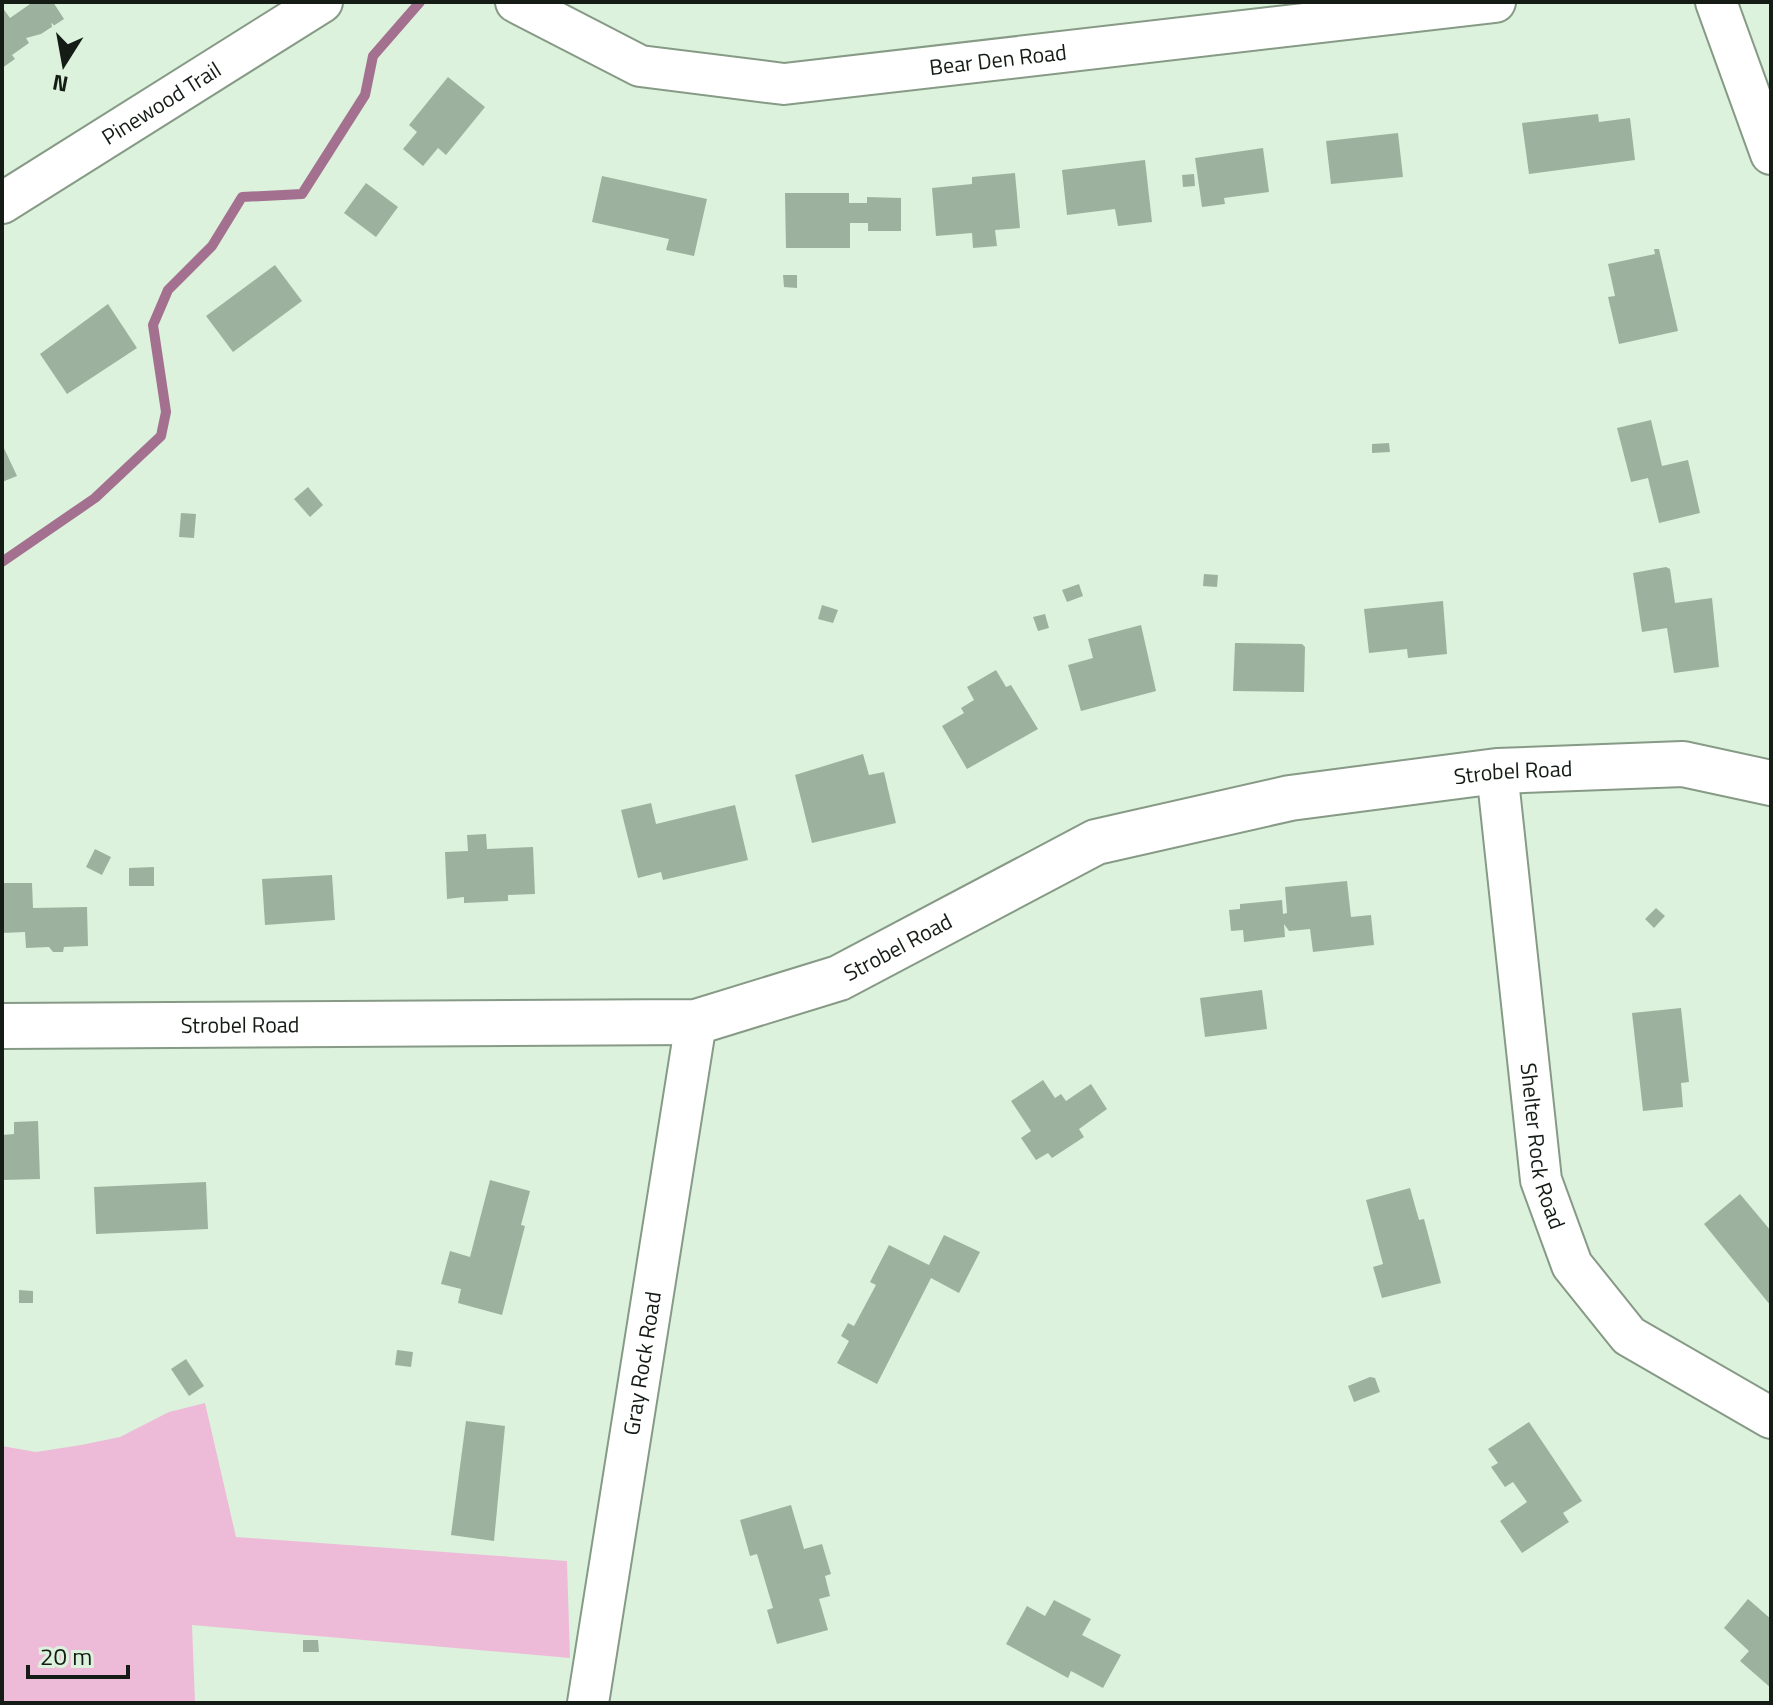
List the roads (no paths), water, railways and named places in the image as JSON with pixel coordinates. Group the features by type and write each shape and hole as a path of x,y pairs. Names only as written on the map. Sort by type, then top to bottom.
{"street":[{"name":"Pinewood Trail","path":"2,203 322,2"},
{"name":"Bear Den Road","path":"516,2 640,66 784,84 1495,2"},
{"path":"1716,2 1771,154"},
{"name":"Strobel Road","path":"2,1026 696,1022 839,978 1096,842 1290,798 1497,771 1683,764 1771,783"},
{"name":"Shelter Rock Road","path":"1497,771 1541,1180 1572,1265 1629,1336 1771,1418"},
{"name":"Gray Rock Road","path":"588,1703 696,1022"}],"waterway":[{"path":"2,562 95,498 161,436 166,412 153,325 168,290 212,246 242,197 302,194 365,95 373,56 420,2"}]}
